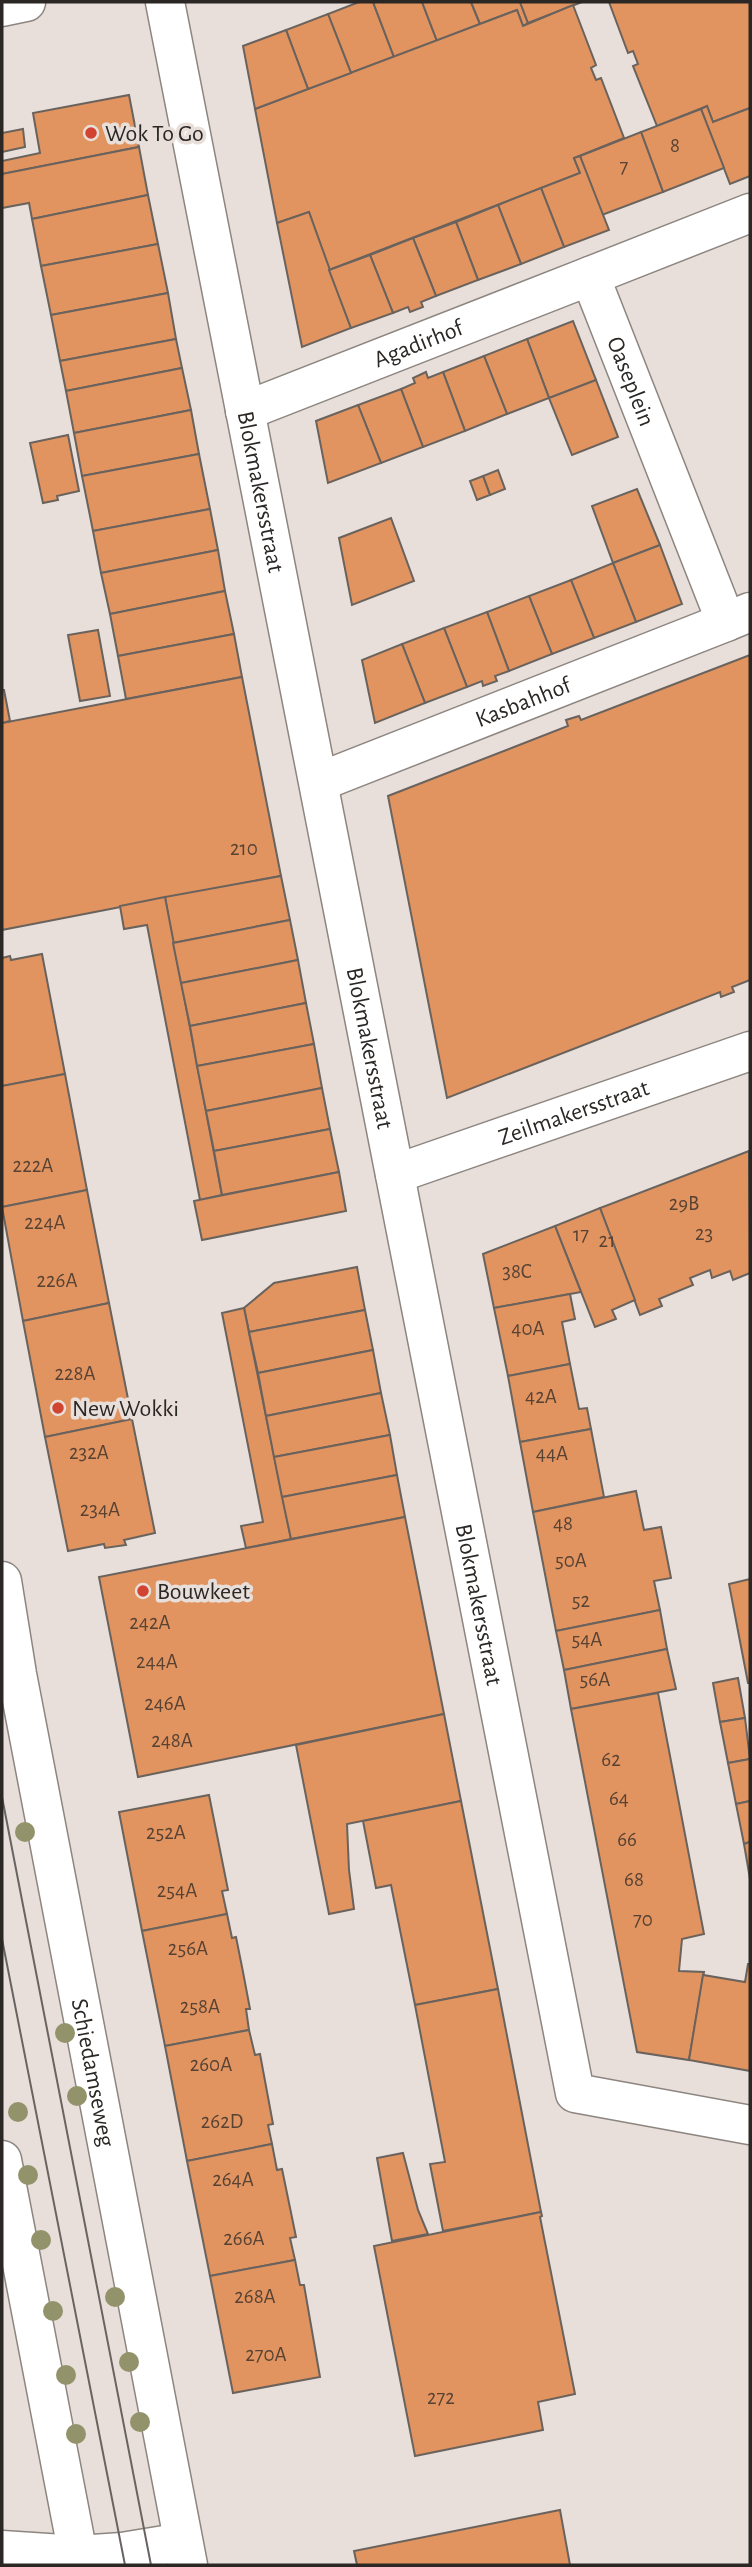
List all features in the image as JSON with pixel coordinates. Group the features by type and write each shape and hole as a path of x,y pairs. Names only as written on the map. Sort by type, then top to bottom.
{"street":[{"path":"2,7 26,2"},
{"name":"Blokmakersstraat","path":"165,2 575,2093 750,2125"},
{"path":"590,276 750,213"},
{"name":"Agadirhof","path":"245,411 590,276"},
{"name":"Oaseplein","path":"590,276 738,617"},
{"name":"Kasbahhof","path":"318,782 738,617"},
{"name":"Zeilmakersstraat","path":"395,1174 750,1051"},
{"name":"Schiedamseweg","path":"2,1581 17,1674 185,2554"},
{"path":"2,2160 79,2560"},
{"path":"2,2550 79,2560 122,2552 185,2554"}],"building":[{"path":"359,2 373,2 394,57 351,73 328,14"},
{"path":"373,2 422,2 437,41 394,57"},
{"path":"422,2 471,2 480,24 437,41"},
{"path":"471,2 520,2 528,23 523,26 517,10 480,24"},
{"path":"520,2 582,2 528,23"},
{"path":"609,2 750,2 750,108 713,122 707,106 657,126 633,66 638,64 633,51 628,53"},
{"path":"573,5 596,65 591,68 596,80 601,78 624,138 574,158 580,173 329,270 309,212 277,223 255,109 517,10 523,26"},
{"path":"328,14 351,73 308,89 286,30"},
{"path":"286,30 308,89 255,109 243,46"},
{"path":"129,95 139,147 2,174 2,161 40,153 33,113"},
{"path":"707,106 713,122 750,108 750,176 730,184 701,109"},
{"path":"701,109 724,168 663,192 641,132"},
{"path":"23,129 25,147 2,152 2,133"},
{"path":"641,132 663,192 602,215 580,156"},
{"path":"139,147 148,195 32,219 29,203 2,208 2,174"},
{"path":"580,156 609,230 564,247 541,188 580,173 574,158"},
{"path":"541,188 564,247 521,264 498,205"},
{"path":"148,195 158,244 41,266 32,219"},
{"path":"498,205 521,264 478,280 456,222"},
{"path":"309,212 351,328 302,347 277,223"},
{"path":"456,222 478,280 436,296 413,238"},
{"path":"413,238 436,296 421,302 423,307 410,312 408,307 393,313 370,255"},
{"path":"158,244 168,293 51,315 41,266"},
{"path":"370,255 393,313 351,328 329,270"},
{"path":"168,293 176,339 60,361 51,315"},
{"path":"573,321 596,380 549,398 527,339"},
{"path":"176,339 182,368 66,391 60,361"},
{"path":"527,339 549,398 507,414 484,356"},
{"path":"484,356 507,414 465,431 443,372"},
{"path":"182,368 191,410 74,433 66,391"},
{"path":"426,372 428,378 443,372 465,431 423,447 401,389 415,383 413,378"},
{"path":"596,380 618,437 572,455 549,398"},
{"path":"401,389 423,447 381,463 358,405"},
{"path":"358,405 381,463 328,483 316,421"},
{"path":"191,410 199,454 82,476 74,433"},
{"path":"68,435 79,491 57,496 58,500 43,503 30,443"},
{"path":"199,454 210,509 93,531 82,476"},
{"path":"498,470 505,489 490,495 483,476"},
{"path":"483,476 490,495 477,500 470,481"},
{"path":"637,489 660,545 613,563 592,506"},
{"path":"210,509 218,550 101,573 93,531"},
{"path":"391,518 414,581 352,605 339,538"},
{"path":"660,545 682,604 636,622 613,563"},
{"path":"218,550 225,591 110,614 101,573"},
{"path":"613,563 636,622 594,638 571,580"},
{"path":"571,580 594,638 552,654 529,596"},
{"path":"225,591 234,634 118,656 110,614"},
{"path":"529,596 552,654 509,671 487,612"},
{"path":"487,612 509,671 495,676 497,681 483,686 482,681 467,687 444,628"},
{"path":"444,628 467,687 425,703 402,644"},
{"path":"98,630 110,696 80,701 68,635"},
{"path":"234,634 242,677 126,699 118,656"},
{"path":"402,644 425,703 375,723 362,660"},
{"path":"750,655 750,980 732,987 734,992 721,997 720,992 447,1098 388,796 568,726 566,720 579,716 581,720"},
{"path":"242,677 281,876 2,930 2,723"},
{"path":"2,690 10,721 2,723"},
{"path":"281,876 290,920 173,943 165,897"},
{"path":"165,897 222,1195 200,1200 147,925 124,929 120,906"},
{"path":"290,920 298,960 181,983 173,943"},
{"path":"42,954 65,1074 2,1086 2,958 10,956 11,960"},
{"path":"298,960 306,1003 190,1026 181,983"},
{"path":"306,1003 314,1044 197,1066 190,1026"},
{"path":"314,1044 322,1088 206,1111 197,1066"},
{"path":"65,1074 87,1190 2,1207 2,1086"},
{"path":"322,1088 330,1129 214,1151 206,1111"},
{"path":"330,1129 339,1172 222,1195 214,1151"},
{"path":"749,1151 750,1273 733,1280 730,1271 712,1278 710,1270 690,1278 693,1285 659,1299 662,1306 640,1315 600,1208"},
{"path":"339,1172 346,1211 202,1240 194,1201"},
{"path":"87,1190 109,1303 23,1321 2,1207"},
{"path":"600,1208 635,1300 612,1310 616,1319 595,1327 555,1226"},
{"path":"555,1226 581,1292 494,1308 483,1254"},
{"path":"357,1267 365,1310 249,1332 244,1308 274,1283"},
{"path":"570,1294 575,1319 562,1322 570,1364 508,1376 494,1308"},
{"path":"109,1303 132,1419 45,1437 23,1321"},
{"path":"244,1308 291,1539 246,1548 241,1526 263,1522 222,1313"},
{"path":"365,1310 373,1350 258,1373 249,1332"},
{"path":"373,1350 381,1393 266,1416 258,1373"},
{"path":"570,1364 579,1409 587,1408 591,1429 520,1442 508,1376"},
{"path":"381,1393 390,1435 274,1457 266,1416"},
{"path":"132,1419 155,1533 124,1540 126,1545 105,1548 104,1544 68,1551 45,1437"},
{"path":"591,1429 604,1497 533,1512 520,1442"},
{"path":"390,1435 397,1475 282,1497 274,1457"},
{"path":"397,1475 405,1517 291,1539 282,1497"},
{"path":"636,1491 644,1530 661,1527 671,1578 654,1581 660,1610 556,1631 533,1512"},
{"path":"405,1517 444,1714 138,1777 99,1577"},
{"path":"750,1579 750,1683 748,1683 729,1584"},
{"path":"660,1610 667,1649 564,1670 556,1631"},
{"path":"667,1649 676,1689 571,1709 564,1670"},
{"path":"738,1678 745,1718 720,1722 713,1683"},
{"path":"658,1693 704,1934 682,1939 679,1971 704,1972 689,2060 637,2052 571,1709"},
{"path":"444,1714 461,1801 347,1824 354,1909 329,1914 296,1745"},
{"path":"745,1718 750,1759 728,1763 720,1722"},
{"path":"750,1759 750,1801 736,1804 728,1763"},
{"path":"209,1795 228,1890 222,1891 227,1914 142,1931 119,1812"},
{"path":"461,1801 498,1989 415,2005 391,1885 376,1888 363,1821"},
{"path":"750,1801 750,1842 744,1844 736,1804"},
{"path":"750,1842 750,1879 744,1844"},
{"path":"227,1914 232,1938 236,1937 243,1972 250,2009 246,2009 249,2030 165,2046 142,1931"},
{"path":"748,1964 750,2071 689,2060 703,1975 745,1982"},
{"path":"498,1989 541,2212 443,2231 430,2164 445,2162 415,2005"},
{"path":"249,2030 255,2055 260,2054 273,2124 268,2125 272,2144 187,2161 165,2046"},
{"path":"272,2144 277,2170 282,2169 296,2237 290,2238 295,2260 210,2276 187,2161"},
{"path":"403,2153 418,2210 428,2234 392,2241 377,2158"},
{"path":"541,2212 575,2394 538,2402 543,2430 415,2456 374,2246"},
{"path":"295,2260 300,2285 304,2285 320,2377 233,2393 210,2276"},
{"path":"560,2510 570,2565 357,2565 354,2551"}],"tram line":[{"path":"2,1797 151,2565"},
{"path":"2,1939 125,2565"}],"place":[{"name":"Wok To Go","path":"91,133"},
{"name":"New Wokki","path":"58,1408"},
{"name":"Bouwkeet","path":"143,1591"}]}
